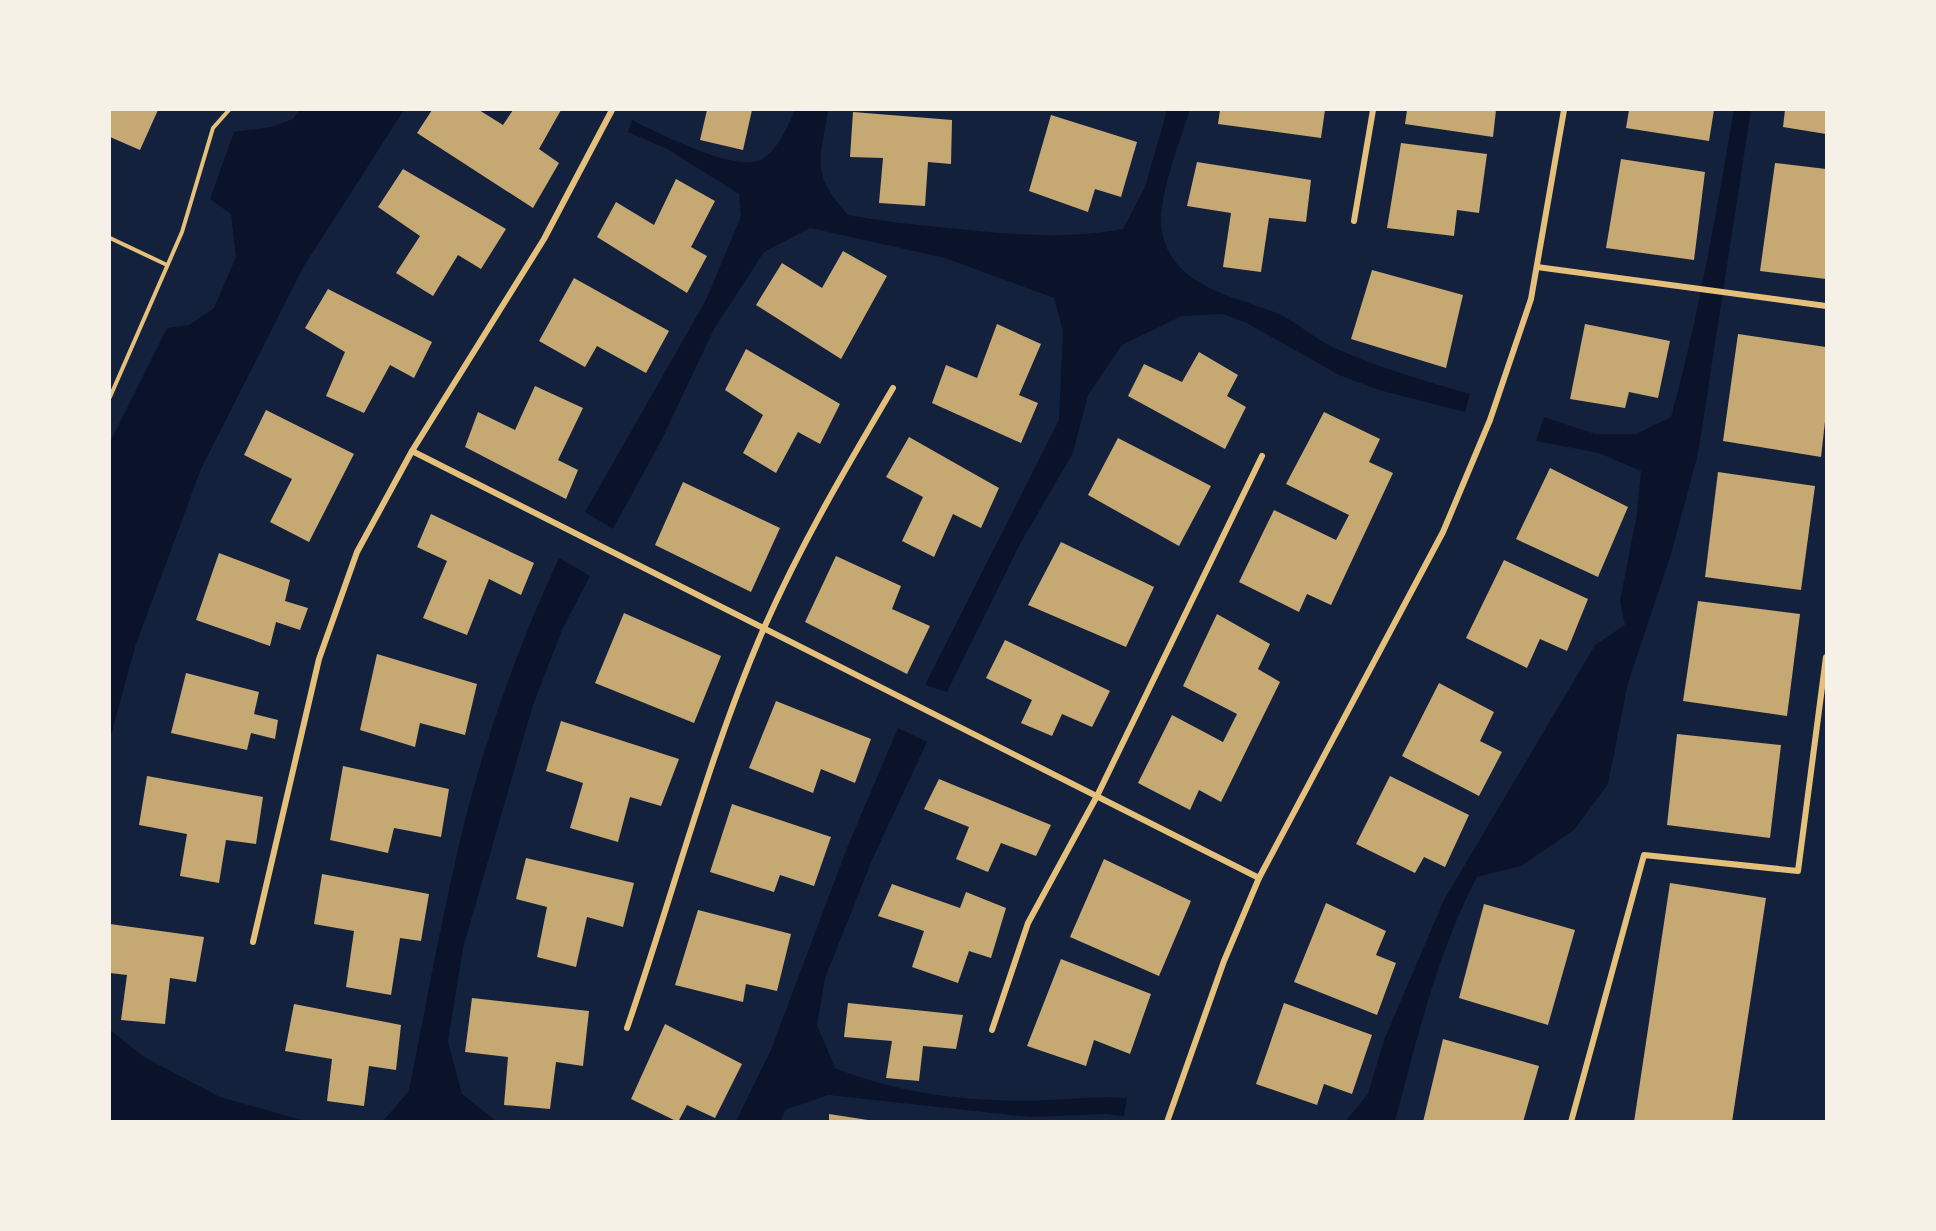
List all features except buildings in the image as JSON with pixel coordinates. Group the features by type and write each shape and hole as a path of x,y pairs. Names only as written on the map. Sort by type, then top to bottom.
{"street":[{"path":"253,942 319,659 357,552 412,451 544,239 612,110"},
{"path":"1354,221 1373,110"},
{"path":"1167,1122 1224,961 1259,878 1443,532 1490,420 1531,299 1564,110"},
{"path":"1537,267 1827,306"},
{"path":"627,1028 720,739 764,628 816,520 894,388"},
{"path":"412,451 1259,878"},
{"path":"992,1030 1028,923 1097,796 1262,456"},
{"path":"1570,1122 1644,855 1798,871 1827,657"}],"path":[{"path":"110,397 182,232 213,128 229,110"},
{"path":"110,238 167,265"}],"water":[{"path":"299,110 404,110 304,266 201,469 135,647 110,739 110,442 167,328 189,325 214,308 236,257 231,214 210,199 234,132 271,127 293,119"},
{"path":"794,110 828,110 821,155 823,177 828,188 848,215 971,230 1058,235 1123,229 1145,187 1167,110 1190,110 1162,204 1162,232 1168,250 1178,265 1191,277 1206,286 1274,312 1337,349 1386,368 1470,394 1465,412 1379,390 1339,375 1247,323 1223,314 1182,316 1122,345 1088,395 1073,453 1020,544 947,692 925,685 1059,420 1063,331 1054,298 945,258 810,228 764,252 714,329 662,439 613,529 585,512 706,300 741,216 739,194 669,150 628,132 632,120 695,149 746,162 758,161 770,153 785,132"},
{"path":"1734,110 1751,110 1698,454 1671,554 1628,683 1608,784 1574,830 1521,866 1477,877 1439,966 1395,1121 1345,1122 1368,1094 1384,1040 1444,900 1595,645 1625,625 1620,601 1637,514 1641,471 1599,453 1536,441 1544,417 1595,434 1636,434 1671,417 1714,226"},
{"path":"559,558 590,576 562,630 532,708 463,948 448,1042 462,1094 496,1121 383,1121 409,1091 452,876 478,772 528,628"},
{"path":"898,728 927,742 872,860 825,978 817,1025 835,1068 886,1085 967,1098 1022,1101 1097,1097 1127,1098 1124,1116 1106,1114 1030,1117 828,1095 785,1110 781,1121 736,1121 771,1050 847,848"},
{"path":"110,1030 144,1057 220,1097 305,1121 110,1121"}]}
